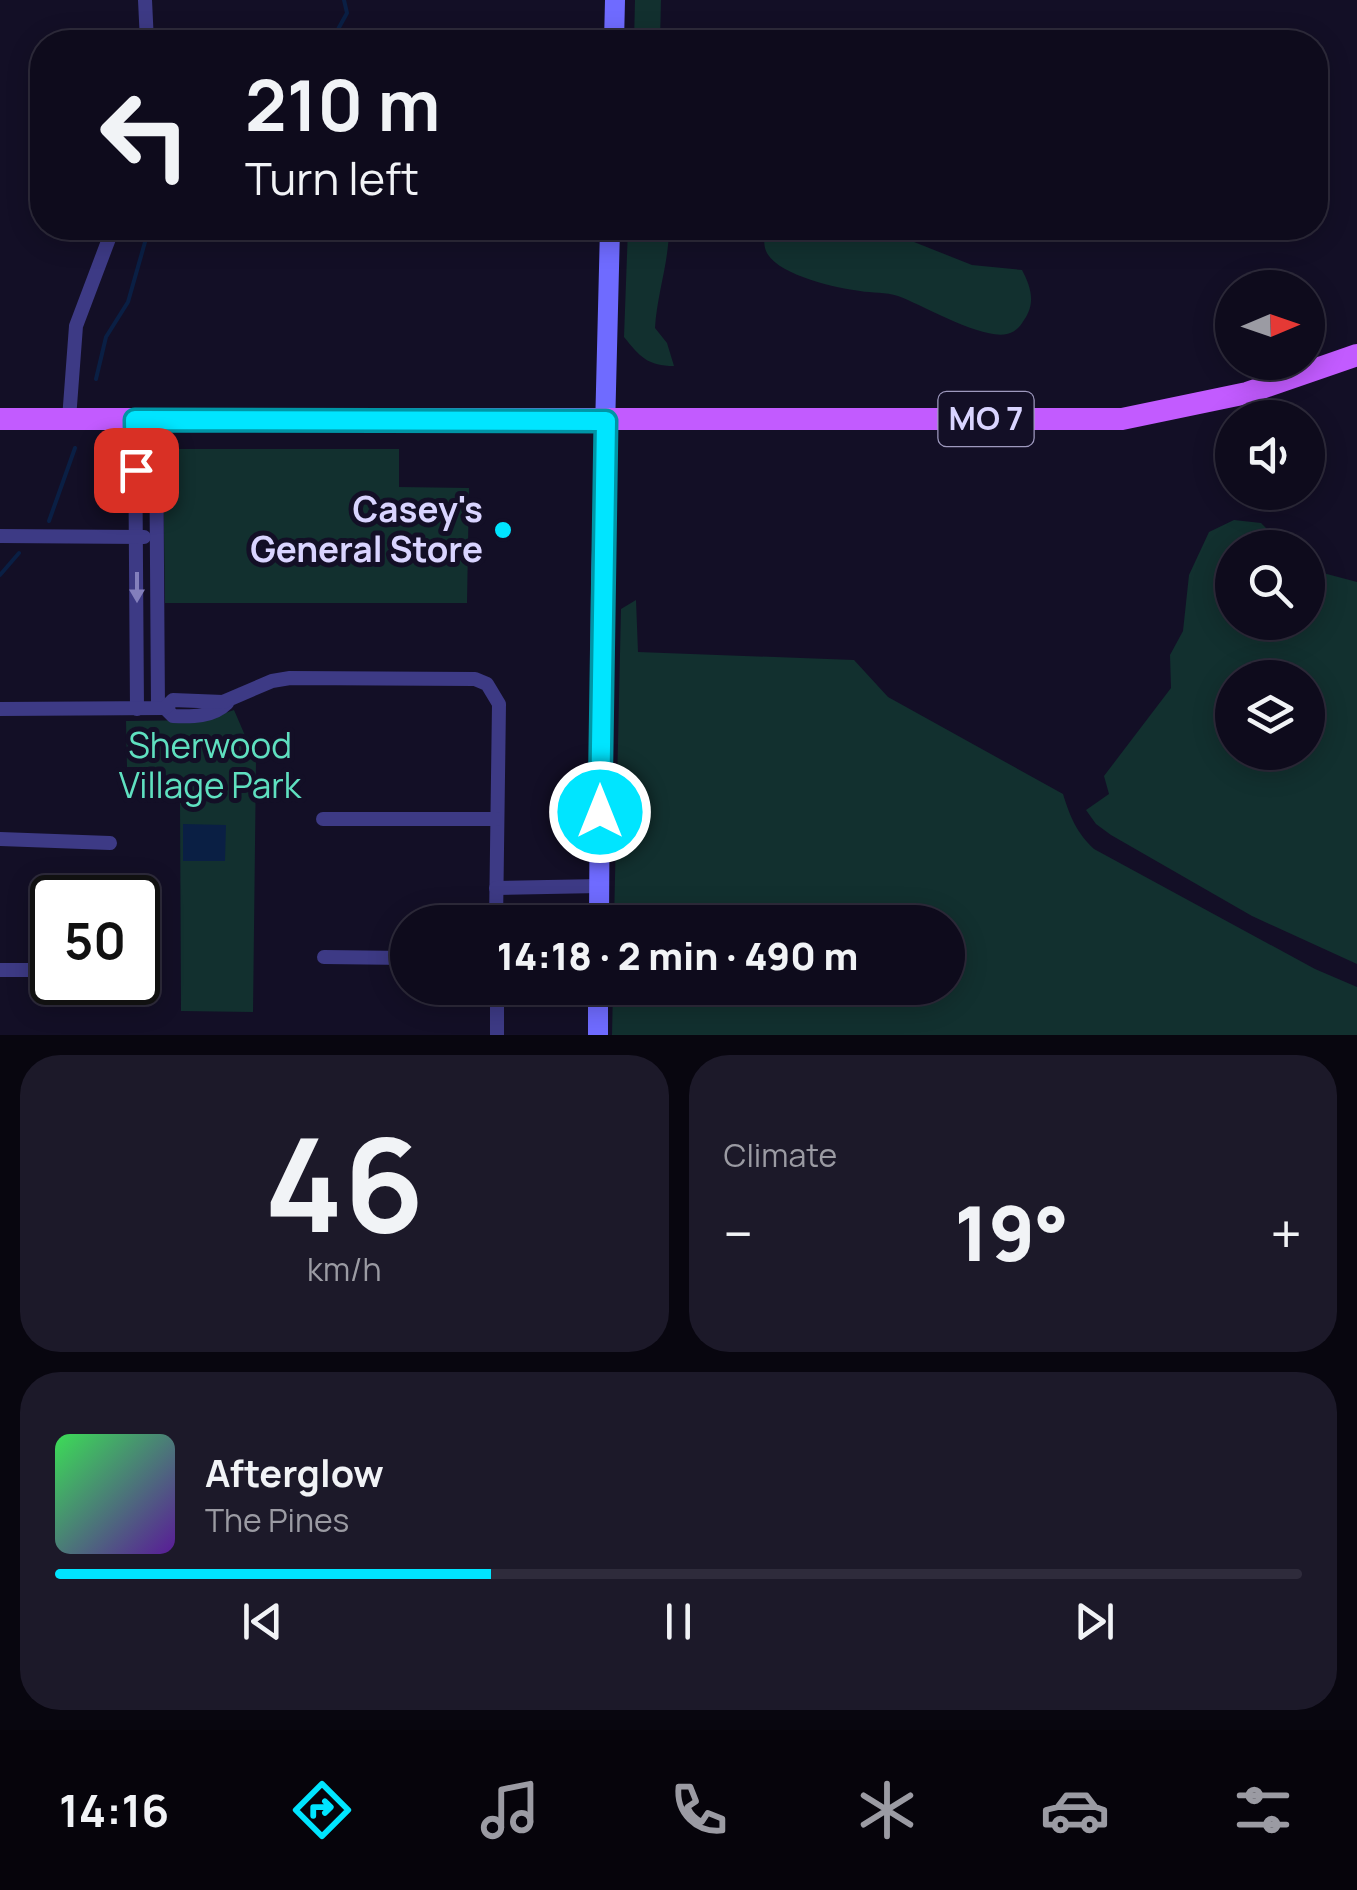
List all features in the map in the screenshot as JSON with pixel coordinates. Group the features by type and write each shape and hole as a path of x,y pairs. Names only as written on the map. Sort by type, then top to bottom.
{"main road":[{"path":"614,30 615,0"},
{"path":"599,905 610,240"},
{"name":"MO 7","path":"0,418 1122,419 1248,393 1357,355"},
{"path":"598,1005 598,1035"}],"street":[{"path":"146,0 147,30"},
{"path":"69,419 76,326 108,240"},
{"path":"137,709 137,538 146,420"},
{"path":"146,420 158,538 162,708"},
{"path":"0,536 158,538"},
{"path":"0,709 162,708 172,716 200,716 220,710 230,700 272,681 290,678 475,679 487,684 499,704 496,905"},
{"path":"323,819 496,819"},
{"path":"0,839 110,843"},
{"path":"496,888 600,886"},
{"path":"324,957 390,958"},
{"path":"0,970 30,970"},
{"path":"496,1035 497,1005"}],"green space":[{"path":"635,0 661,0 660,30 634,30"},
{"path":"628,240 668,240 655,328 667,343 674,366 645,359 624,337"},
{"path":"909,240 972,265 1022,270 1030,289 1030,307 1017,329 1007,334 983,332 898,296 821,283 791,272 770,257 764,242"},
{"path":"399,449 399,487 469,488 467,603 165,603 163,460 168,451"},
{"path":"1234,520 1261,523 1268,530 1215,530 1215,640 1325,640 1325,574 1357,582 1357,964 1252,916 1111,835 1086,810 1109,794 1104,776 1171,688 1170,655 1183,631 1189,575 1209,532"},
{"path":"636,600 638,652 854,660 888,697 1063,794 1075,824 1094,849 1315,969 1357,987 1357,1035 612,1035 613,1005 965,1005 965,905 614,905 621,609"},
{"name":"Sherwood Village Park","path":"234,710 256,761 253,1012 181,1011 180,801 149,767 127,767 126,721 205,720"}],"water":[{"path":"183,824 226,825 225,861 183,861"}],"waterway":[{"path":"338,30 347,13 344,0"},
{"path":"96,379 106,337 128,302 146,240"},
{"path":"49,521 75,448"},
{"path":"0,575 19,553"}],"place":[{"name":"Casey's General Store","path":"503,530"}],"route":[{"path":"136,470 135,420 606,421 600,812"}]}
